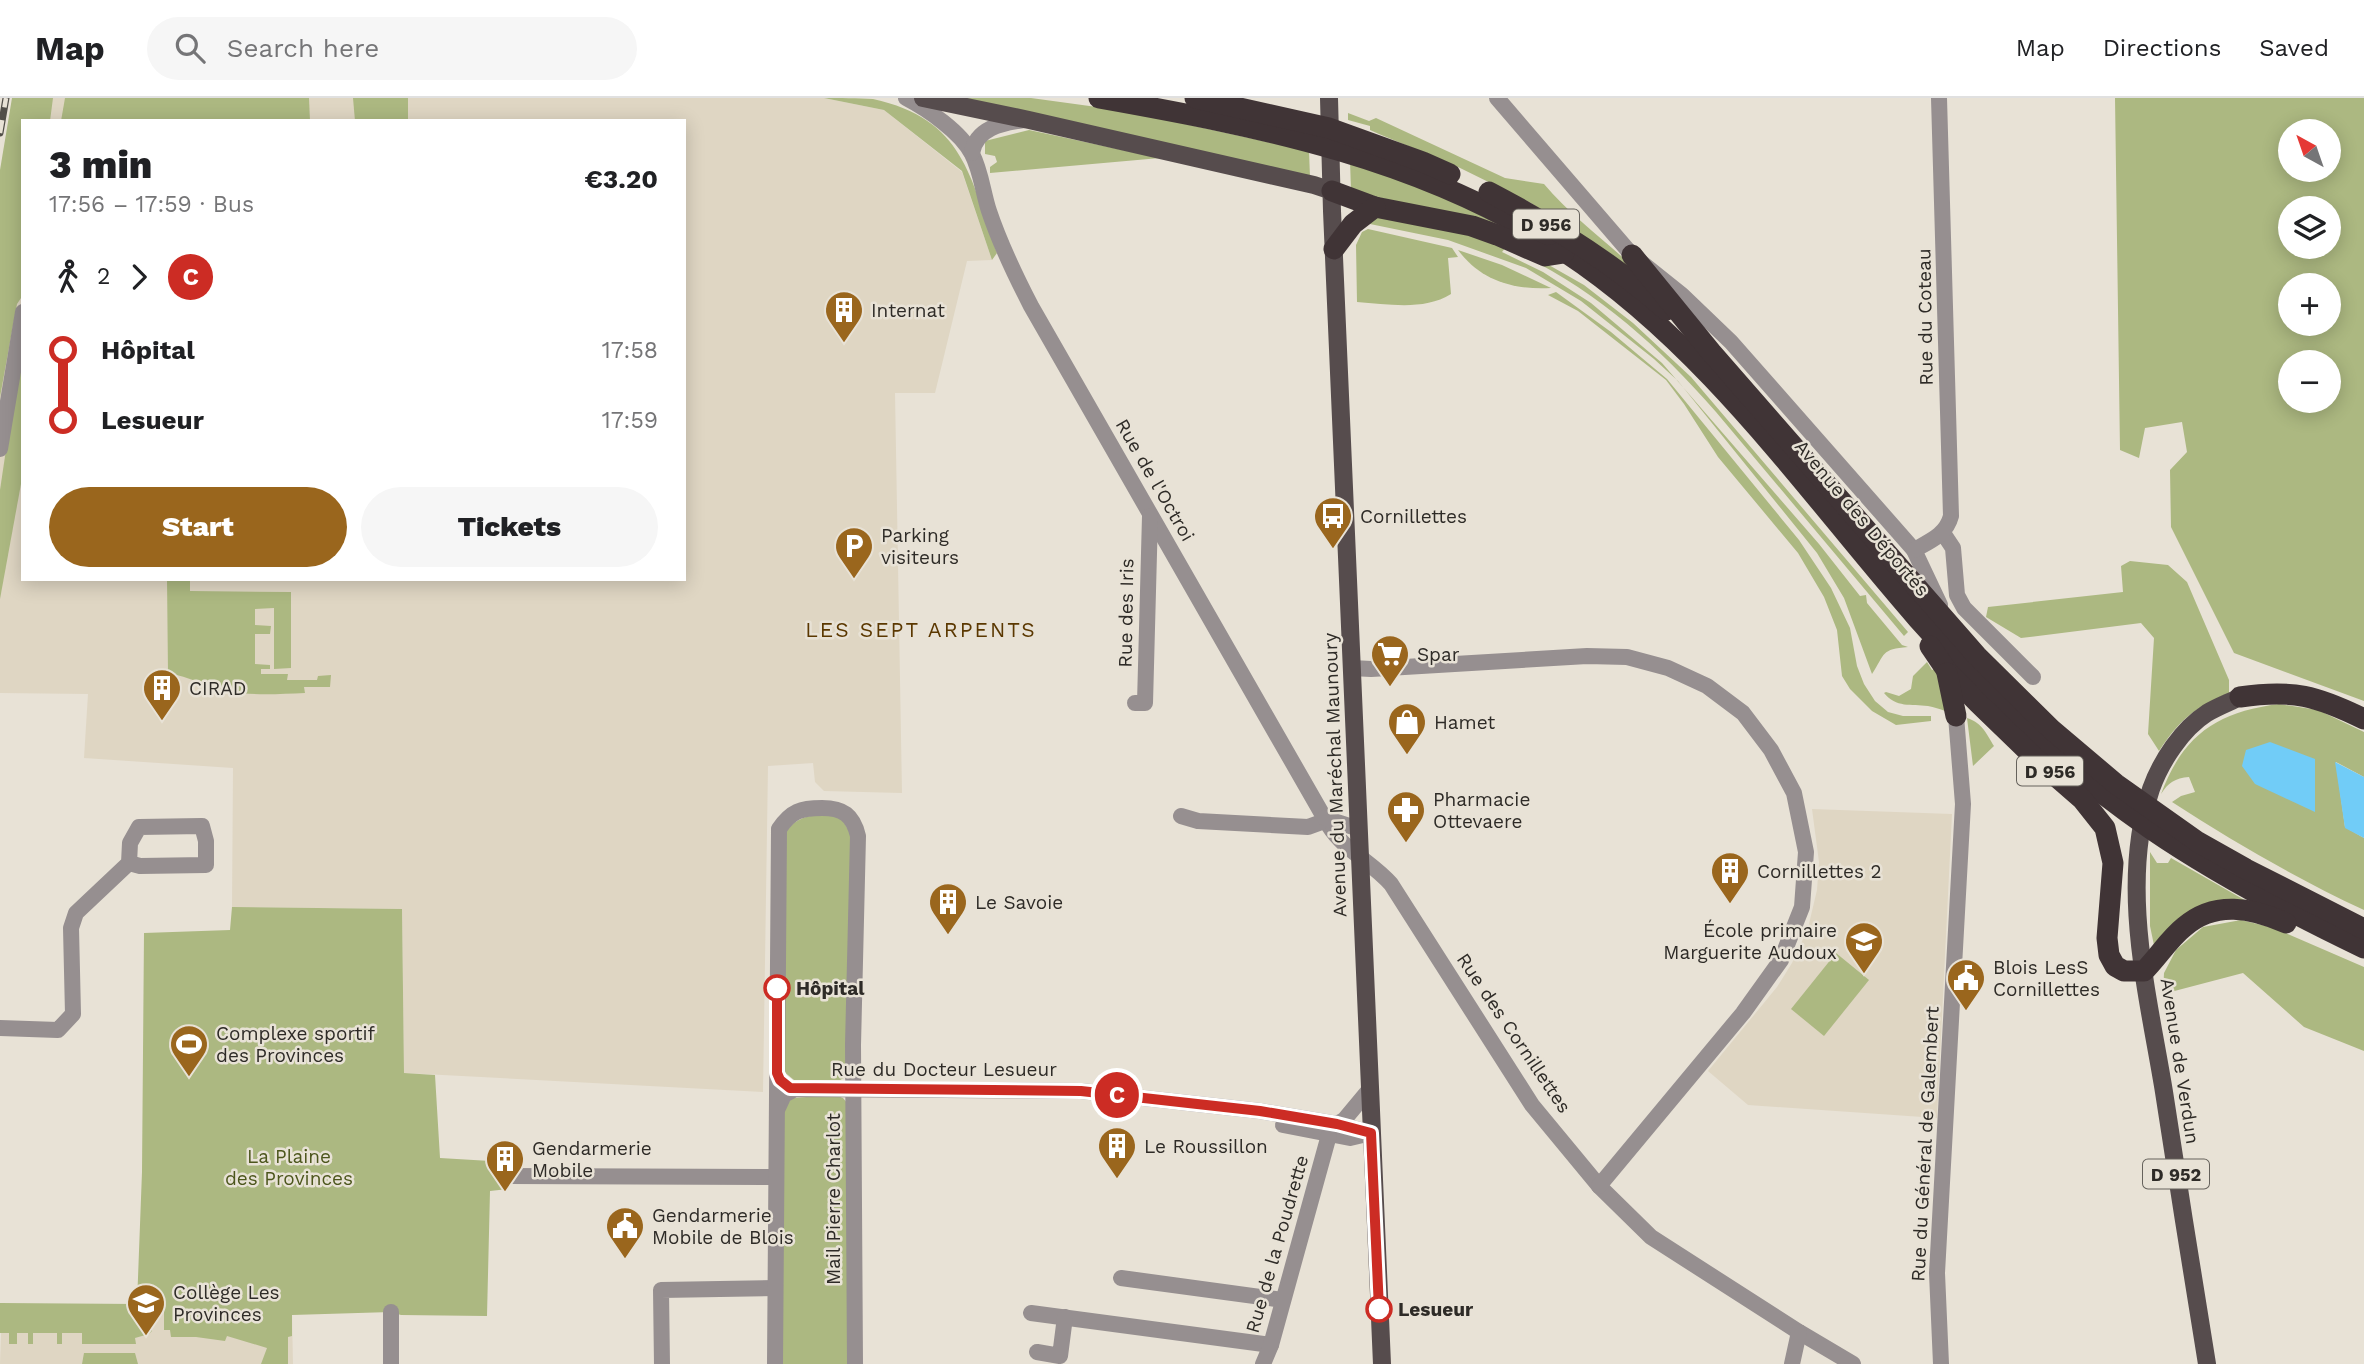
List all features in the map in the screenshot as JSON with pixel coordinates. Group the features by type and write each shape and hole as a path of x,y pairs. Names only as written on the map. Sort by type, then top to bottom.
{"highway":[{"name":"D 956","path":"1099,98 1301,139 1387,164 1486,206 1567,253"},
{"name":"D 956","path":"1195,98 1329,128 1423,162 1482,188 1524,210 1617,270 1654,299 1711,352"},
{"name":"D 956","path":"1332,187 1375,207 1472,226 1545,256 1567,253"},
{"path":"1334,249 1353,224 1375,207"},
{"name":"Avenue des Déportés","path":"1567,253 1616,289 1682,347 1944,643 2026,728 2150,822"},
{"path":"1632,255 1711,352"},
{"name":"Avenue des Déportés","path":"1711,352 1944,643"},
{"name":"D 956","path":"1944,643 1978,704 2082,799 2105,828 2113,863 2107,938 2109,955 2115,966 2124,971 2144,971 2185,926 2206,913 2221,909 2248,909 2363,936"},
{"path":"1944,643 1956,716"},
{"path":"2240,697 2290,692 2325,701 2364,719"},
{"path":"1956,716 1964,707 1978,704"},
{"name":"D 956","path":"2150,822 2198,842 2363,936"}],"main road":[{"name":"D 956","path":"923,98 1332,187"},
{"name":"Avenue du Maréchal Maunoury","path":"1329,98 1382,1364"},
{"name":"Avenue de Verdun","path":"2207,1364 2144,971 2136,879 2150,822 2152,788 2166,757 2181,737 2206,714 2240,697"}],"street":[{"name":"Rue de l'Octroi","path":"906,98 947,126 972,153 989,212 1010,265 1031,306 1335,834 1360,856"},
{"name":"Avenue des Déportés","path":"1497,98 1632,255 1682,295 1731,342 1914,550 1934,595 1944,643"},
{"name":"Rue du Coteau","path":"1939,98 1951,516 1942,533"},
{"path":"972,153 979,134 1011,122 1029,120"},
{"path":"0,449 21,324"},
{"name":"Rue des Iris","path":"1135,703 1145,703 1150,513"},
{"path":"1914,550 1942,533 1953,548 1957,595 1964,608 2033,677"},
{"path":"1352,668 1587,656 1627,657 1668,668 1707,686 1743,713 1772,750 1794,793 1806,852 1802,907 1781,960 1743,1013 1599,1186"},
{"name":"Rue du Général de Galembert","path":"1941,1364 1937,1273 1963,804 1956,716"},
{"name":"Mail Pierre Charlot","path":"775,1364 779,829 786,818 797,810 835,808 847,813 855,823 858,836 855,895 855,1364"},
{"path":"1181,816 1198,821 1308,827 1319,823 1325,817 1359,829"},
{"path":"0,1028 58,1030 73,1014 71,928 76,914 129,863 130,843 139,827 202,826 206,841 206,865 140,866 129,863"},
{"name":"Rue des Cornillettes","path":"1360,856 1391,884 1532,1105 1599,1186 1651,1237 1853,1364"},
{"path":"777,1073 784,1085 795,1089"},
{"path":"777,1110 784,1095 795,1089"},
{"name":"Rue du Docteur Lesueur","path":"795,1089 1081,1091 1371,1133"},
{"path":"1333,1129 1369,1090"},
{"name":"Rue de la Poudrette","path":"1262,1364 1271,1345 1333,1129"},
{"path":"506,1176 776,1177"},
{"path":"1121,1278 1283,1300"},
{"path":"662,1364 661,1290 775,1288"},
{"path":"391,1312 391,1364"},
{"path":"1031,1313 1271,1345"},
{"path":"1037,1352 1060,1356 1065,1317"},
{"path":"1792,1364 1799,1332"}],"shaded area":[{"path":"32,98 824,98 884,110 962,172 992,260 967,261 935,393 895,393 902,793 824,791 815,782 813,763 768,766 763,1092 404,1073 402,909 232,907 233,768 84,758 88,694 0,693 0,306 21,170 21,581 686,581 686,119 28,119"},
{"name":"École primaire Marguerite Audoux","path":"1812,809 1952,814 1937,1118 1748,1105 1708,1071 1777,987 1792,963 1808,928 1817,890 1819,862"},
{"name":"Collège Les Provinces","path":"2,1309 292,1315 293,1364 0,1364"}],"green space":[{"path":"12,98 53,98 50,119 21,119 21,298 17,304 0,397 0,170"},
{"path":"65,98 309,98 310,119 61,119"},
{"path":"353,98 408,98 408,119 355,119"},
{"path":"824,98 873,99 903,108 927,121 945,136 959,155 979,199 997,253 992,260 962,171 884,110"},
{"path":"948,98 1031,98 1126,111 1309,151 1310,177"},
{"path":"2115,98 2364,98 2364,701 2234,653 2171,527 2170,470 2187,452 2182,422 2145,428 2139,458 2120,450"},
{"path":"1348,113 1369,121 1376,118 1505,178 1544,184 1575,216 1631,265 1631,271 1531,203 1454,165 1370,130 1370,126 1348,120"},
{"path":"1029,130 1160,158 990,173 990,167 997,162 995,156 985,154 985,141"},
{"path":"1350,161 1452,200 1512,232 1351,190"},
{"path":"1371,216 1469,232 1533,256 1584,285 1633,323 1691,377 1908,632 1904,636 1693,386 1620,318 1594,298 1537,263 1506,247 1502,252 1543,272 1591,303 1662,363 1676,379 1581,301 1526,268 1448,240 1370,224"},
{"path":"1368,229 1452,248 1458,257 1448,258 1451,294 1418,305 1357,302 1356,245 1362,232"},
{"path":"1458,250 1502,265 1551,288 1524,287 1499,281 1477,269"},
{"path":"1556,292 1611,332 1667,379 1799,540 1831,588 1850,628 1857,666 1875,701 1888,712 1903,716 1931,716 1931,721 1896,725 1872,711 1850,689 1842,676 1837,630 1824,597 1798,553 1718,457 1666,380 1578,311 1548,295"},
{"path":"21,364 21,484 0,599 0,490"},
{"path":"1683,388 1819,544 1860,596 1866,595 1867,603 1902,645 1908,647 1888,651 1872,674 1844,598 1817,553"},
{"path":"2130,561 2168,565 2187,582 2229,680 2229,693 2189,716 2159,751 2148,734 2154,638 2141,623 2021,638 1986,617 1988,607 2123,592 2121,566"},
{"path":"167,581 190,581 190,591 291,592 291,668 274,669 274,608 255,609 255,625 271,626 270,634 255,634 255,664 270,665 270,669 261,669 261,674 288,674 287,680 317,680 318,676 331,675 330,687 304,687 305,693 246,694 168,673"},
{"path":"1927,662 1932,670 1938,667 1945,711 1899,703 1884,693 1899,696 1911,689 1913,676"},
{"path":"2279,704 2318,710 2364,732 2364,777 2336,762 2345,827 2364,838 2364,910 2266,859 2172,802 2195,792 2189,777 2172,782 2161,794 2180,756 2205,730 2238,713"},
{"path":"1967,718 1981,726 1994,746 1973,766"},
{"path":"831,815 842,819 853,838 846,1077 840,1080 794,1080 783,1071 786,831 806,817"},
{"path":"2150,852 2157,863 2168,863 2171,858 2248,902 2155,950 2150,926"},
{"name":"La Plaine des Provinces","path":"232,907 402,909 404,1073 435,1075 440,1158 507,1162 508,1189 490,1191 487,1316 401,1315 391,1312 292,1315 292,1336 288,1337 288,1364 261,1364 267,1348 227,1336 225,1341 171,1337 170,1330 164,1330 164,1312 152,1312 152,1331 135,1338 136,1344 82,1344 82,1333 62,1333 62,1344 57,1344 57,1333 33,1333 33,1344 28,1344 28,1333 17,1333 17,1344 9,1344 9,1333 0,1333 0,1303 137,1304 142,1172 144,933 230,930"},
{"path":"2241,920 2274,928 2364,967 2364,1051 2304,1027 2243,973 2163,994 2164,973 2176,950 2203,927"},
{"path":"1836,953 1869,980 1824,1036 1791,1009"},
{"path":"835,1095 848,1104 848,1364 781,1364 783,1109 792,1098"},
{"path":"84,1353 135,1353 138,1364 82,1364"}],"water":[{"path":"2270,742 2315,759 2315,812 2255,784 2242,766 2246,750"},
{"path":"2335,762 2364,777 2364,838 2345,828"}],"railway":[{"path":"0,133 6,98"}],"bus line":[{"name":"C","path":"777,988 777,1073 784,1085 790,1088 1081,1091 1205,1107 1260,1111 1337,1124 1371,1133 1379,1309"}],"place":[{"name":"Internat","path":"844,344"},
{"name":"Cornillettes","path":"1333,550"},
{"name":"Parking visiteurs","path":"854,580"},
{"name":"Spar","path":"1390,688"},
{"name":"CIRAD","path":"162,722"},
{"name":"Hamet","path":"1407,756"},
{"name":"Pharmacie Ottevaere","path":"1406,844"},
{"name":"Cornillettes 2","path":"1730,905"},
{"name":"Le Savoie","path":"948,936"},
{"name":"École primaire Marguerite Audoux","path":"1864,975"},
{"name":"Hôpital","path":"777,988"},
{"name":"Blois LesS Cornillettes","path":"1966,1012"},
{"name":"Complexe sportif des Provinces","path":"189,1078"},
{"name":"Le Roussillon","path":"1117,1180"},
{"name":"Gendarmerie Mobile","path":"505,1193"},
{"name":"Gendarmerie Mobile de Blois","path":"625,1260"},
{"name":"Lesueur","path":"1379,1309"},
{"name":"Collège Les Provinces","path":"146,1337"}],"district":[{"name":"LES SEPT ARPENTS","path":"921,629"}]}
